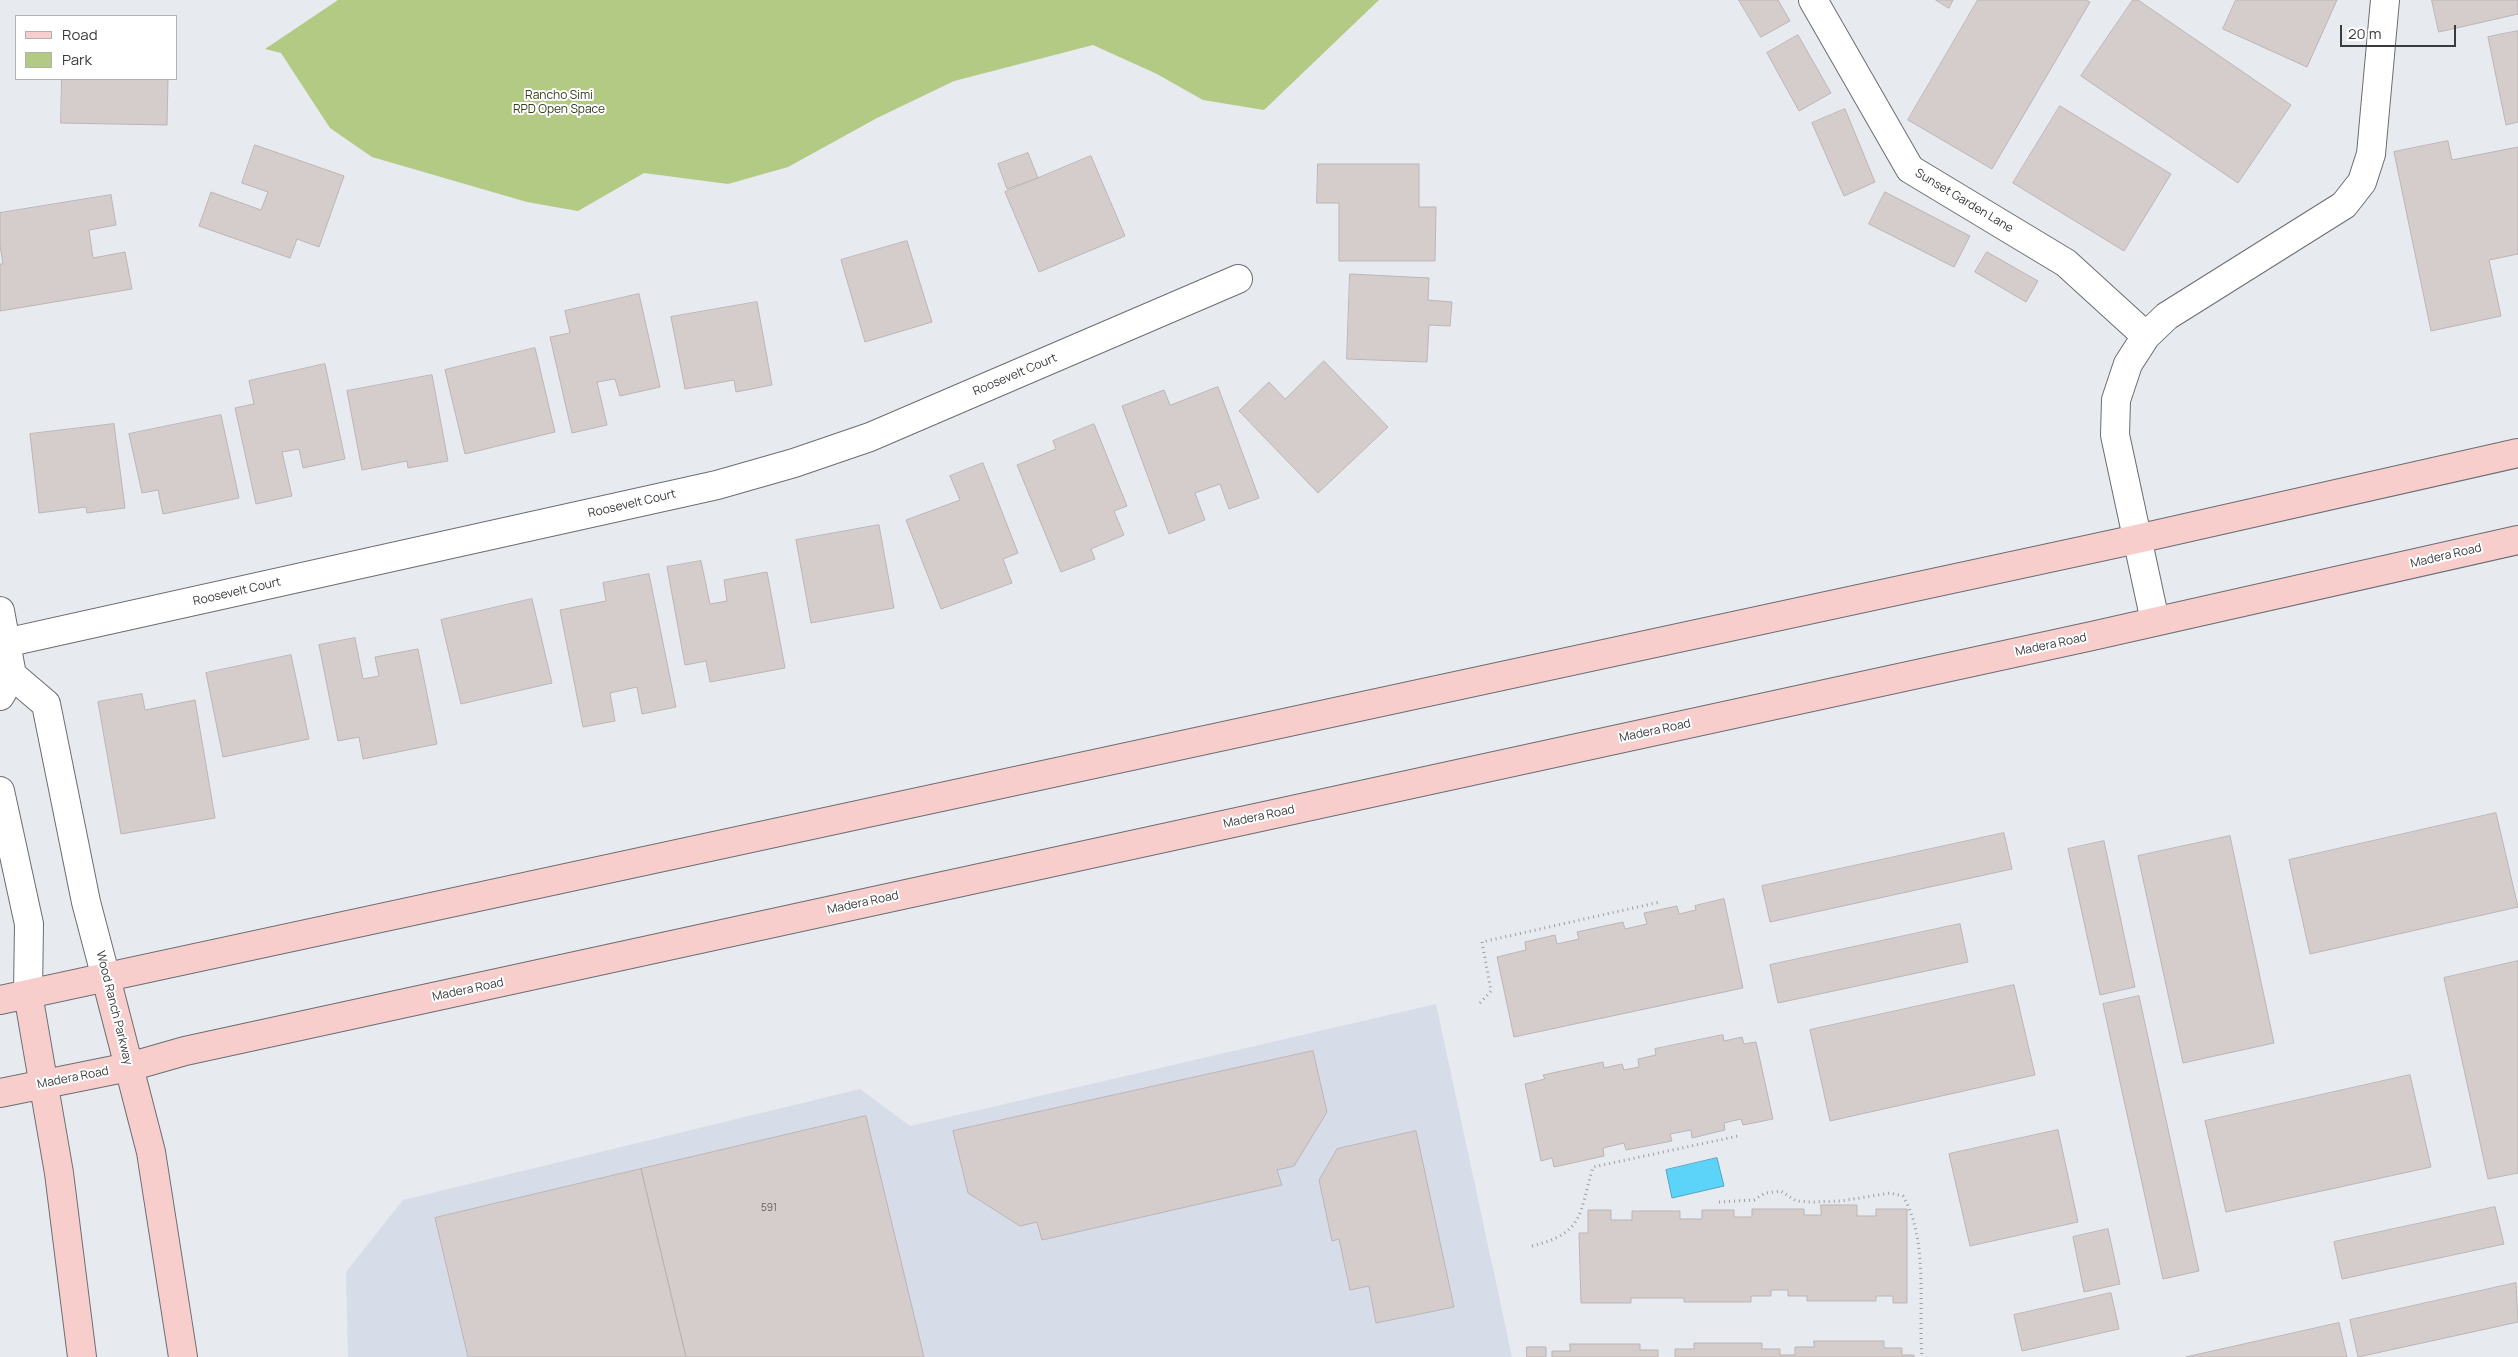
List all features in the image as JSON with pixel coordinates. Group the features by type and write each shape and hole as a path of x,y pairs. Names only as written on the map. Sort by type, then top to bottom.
{"main road":[{"path":"0,1000 2137,538 2518,453"},
{"name":"Madera Road","path":"0,1093 129,1067 185,1051 2155,622 2518,540"},
{"name":"Wood Ranch Parkway","path":"106,978 151,1152 183,1357"},
{"path":"28,994 59,1173 82,1357"}],"street":[{"name":"Sunset Garden Lane","path":"1813,0 1910,169 2066,263 2146,336"},
{"path":"2155,622 2115,435 2116,400 2128,364 2146,336 2172,313 2344,205 2362,182 2371,154 2385,0"},
{"name":"Roosevelt Court","path":"4,644 707,487 794,463 870,437 1238,279"},
{"name":"Wood Ranch Parkway","path":"0,611 6,686 46,704 86,902 106,978"},
{"path":"0,791 29,924 28,994"}],"path":[{"path":"1480,1003 1491,990 1482,942 1660,902"},
{"path":"1532,1246 1551,1241 1566,1233 1576,1224 1594,1167 1738,1136"},
{"path":"1719,1202 1754,1200 1765,1193 1781,1191 1796,1201 1811,1202 1841,1201 1890,1193 1903,1196 1914,1220 1918,1250 1922,1357"}],"shaded area":[{"path":"1436,1004 1512,1357 348,1357 346,1272 403,1200 860,1089 910,1126"}],"green space":[{"name":"Rancho Simi RPD Open Space","path":"338,0 1379,0 1264,110 1203,100 1157,74 1093,45 954,81 877,118 788,167 728,184 644,173 578,211 527,202 372,157 330,128 281,53 265,49"}],"water":[{"path":"1717,1158 1724,1186 1672,1198 1666,1170"}],"building":[{"path":"1739,0 1778,0 1790,21 1761,37"},
{"path":"1936,0 1953,0 1949,8"},
{"path":"1978,0 2086,0 2090,2 1992,169 1908,120"},
{"path":"2133,0 2138,0 2291,105 2238,183 2081,76"},
{"path":"2236,0 2337,0 2307,67 2223,29"},
{"path":"2432,0 2518,0 2518,14 2439,32"},
{"path":"2518,31 2518,122 2506,125 2488,37"},
{"path":"1798,35 1831,93 1799,111 1767,53"},
{"path":"62,80 168,80 167,125 61,123"},
{"path":"2060,106 2171,174 2124,251 2013,183"},
{"path":"1845,109 1875,182 1844,196 1812,123"},
{"path":"2448,141 2452,160 2518,147 2518,254 2489,260 2501,316 2431,331 2394,152"},
{"path":"255,145 344,176 319,247 297,239 290,258 199,226 211,192 261,210 268,192 242,183"},
{"path":"1028,153 1038,178 1007,189 998,164"},
{"path":"1091,156 1125,236 1039,272 1005,192"},
{"path":"1318,164 1419,164 1419,207 1436,207 1435,261 1339,261 1339,203 1317,203"},
{"path":"1885,192 1970,236 1954,267 1869,224"},
{"path":"111,195 116,225 89,230 93,258 125,252 132,289 0,311 0,264 3,264 0,245 0,213"},
{"path":"907,241 932,322 865,342 841,260"},
{"path":"1987,252 2038,281 2026,302 1975,272"},
{"path":"1350,274 1429,278 1428,300 1452,302 1450,326 1429,325 1427,362 1347,359"},
{"path":"639,294 660,387 620,396 615,379 597,382 607,425 572,433 550,337 570,333 565,311"},
{"path":"757,302 772,385 736,392 734,380 685,389 671,317"},
{"path":"535,348 555,432 465,454 445,370"},
{"path":"1324,361 1388,427 1318,493 1239,411 1269,382 1285,399"},
{"path":"325,364 345,459 303,468 299,449 282,452 292,496 256,504 235,408 254,404 249,381"},
{"path":"432,375 448,461 408,468 407,461 362,470 347,391"},
{"path":"1218,387 1259,498 1229,509 1220,484 1195,493 1205,520 1169,534 1122,406 1164,390 1170,405"},
{"path":"221,415 239,498 163,514 158,490 142,493 129,434"},
{"path":"114,424 125,508 87,513 86,507 39,513 30,434"},
{"path":"1094,424 1127,506 1114,511 1124,535 1091,549 1095,559 1061,572 1017,465 1056,449 1053,441"},
{"path":"983,463 1018,553 1003,559 1012,583 941,609 906,520 960,500 950,476"},
{"path":"879,525 894,608 811,623 796,540"},
{"path":"701,561 710,604 727,601 724,580 767,572 785,668 710,682 706,661 685,665 667,567"},
{"path":"649,574 676,707 642,714 637,687 610,693 615,721 583,727 560,610 606,601 603,583"},
{"path":"532,599 552,683 461,704 441,620"},
{"path":"355,638 363,679 379,676 375,657 418,649 437,744 363,759 359,737 338,741 319,645"},
{"path":"291,655 309,739 223,757 206,673"},
{"path":"142,694 145,710 195,700 215,818 121,834 98,702"},
{"path":"2496,813 2518,907 2310,954 2289,860"},
{"path":"2004,833 2012,869 1770,922 1762,886"},
{"path":"2230,836 2274,1043 2183,1063 2138,856"},
{"path":"2104,841 2135,987 2100,995 2068,849"},
{"path":"1724,899 1743,988 1514,1037 1497,957 1526,950 1525,942 1555,935 1557,944 1579,939 1577,932 1623,922 1625,929 1647,924 1644,913 1677,906 1679,914 1696,910 1695,906"},
{"path":"1960,924 1968,962 1778,1003 1770,965"},
{"path":"2518,961 2518,1173 2488,1179 2444,978"},
{"path":"2014,985 2035,1075 1830,1121 1810,1030"},
{"path":"2139,996 2199,1271 2163,1279 2103,1004"},
{"path":"1723,1035 1724,1041 1742,1037 1744,1044 1756,1042 1773,1119 1743,1125 1741,1119 1724,1123 1725,1130 1692,1138 1691,1130 1670,1134 1672,1141 1626,1150 1624,1143 1603,1148 1604,1156 1554,1167 1552,1158 1541,1161 1525,1084 1545,1079 1543,1075 1603,1062 1604,1068 1622,1064 1624,1070 1639,1067 1638,1059 1656,1055 1655,1049"},
{"path":"1313,1051 1327,1112 1294,1166 1277,1170 1282,1185 1042,1240 1037,1222 1020,1226 968,1193 953,1131"},
{"path":"2410,1075 2431,1167 2226,1212 2205,1121"},
{"path":"866,1116 924,1357 686,1357 641,1169"},
{"path":"2058,1130 2078,1222 1970,1246 1949,1154"},
{"path":"1416,1131 1454,1307 1376,1323 1369,1286 1350,1290 1339,1239 1332,1241 1319,1180 1337,1149"},
{"path":"641,1169 686,1357 468,1357 435,1218"},
{"path":"1821,1205 1857,1205 1857,1216 1876,1216 1876,1209 1907,1209 1907,1303 1893,1303 1893,1296 1876,1296 1876,1301 1807,1301 1807,1296 1788,1296 1788,1290 1771,1290 1771,1296 1751,1296 1751,1302 1684,1302 1684,1298 1631,1298 1631,1303 1581,1303 1579,1233 1588,1233 1588,1210 1611,1210 1611,1220 1632,1220 1632,1211 1680,1211 1680,1219 1702,1219 1702,1210 1734,1210 1734,1217 1752,1217 1752,1209 1804,1209 1804,1215 1821,1215"},
{"path":"2495,1207 2504,1244 2342,1279 2334,1242"},
{"path":"2108,1229 2120,1284 2084,1292 2073,1237"},
{"path":"2516,1283 2518,1322 2358,1357 2350,1320"},
{"path":"2111,1293 2119,1329 2022,1351 2014,1315"},
{"path":"2339,1323 2347,1357 2186,1357"},
{"path":"1814,1341 1884,1341 1884,1348 1902,1348 1902,1355 1914,1355 1914,1357 1675,1357 1675,1349 1694,1349 1694,1343 1762,1343 1762,1349 1780,1349 1780,1355 1795,1355 1795,1347 1814,1347"},
{"path":"1570,1344 1640,1344 1640,1350 1658,1350 1658,1357 1552,1357 1552,1351 1570,1351"},
{"path":"1527,1347 1546,1347 1546,1357 1527,1357"}]}
